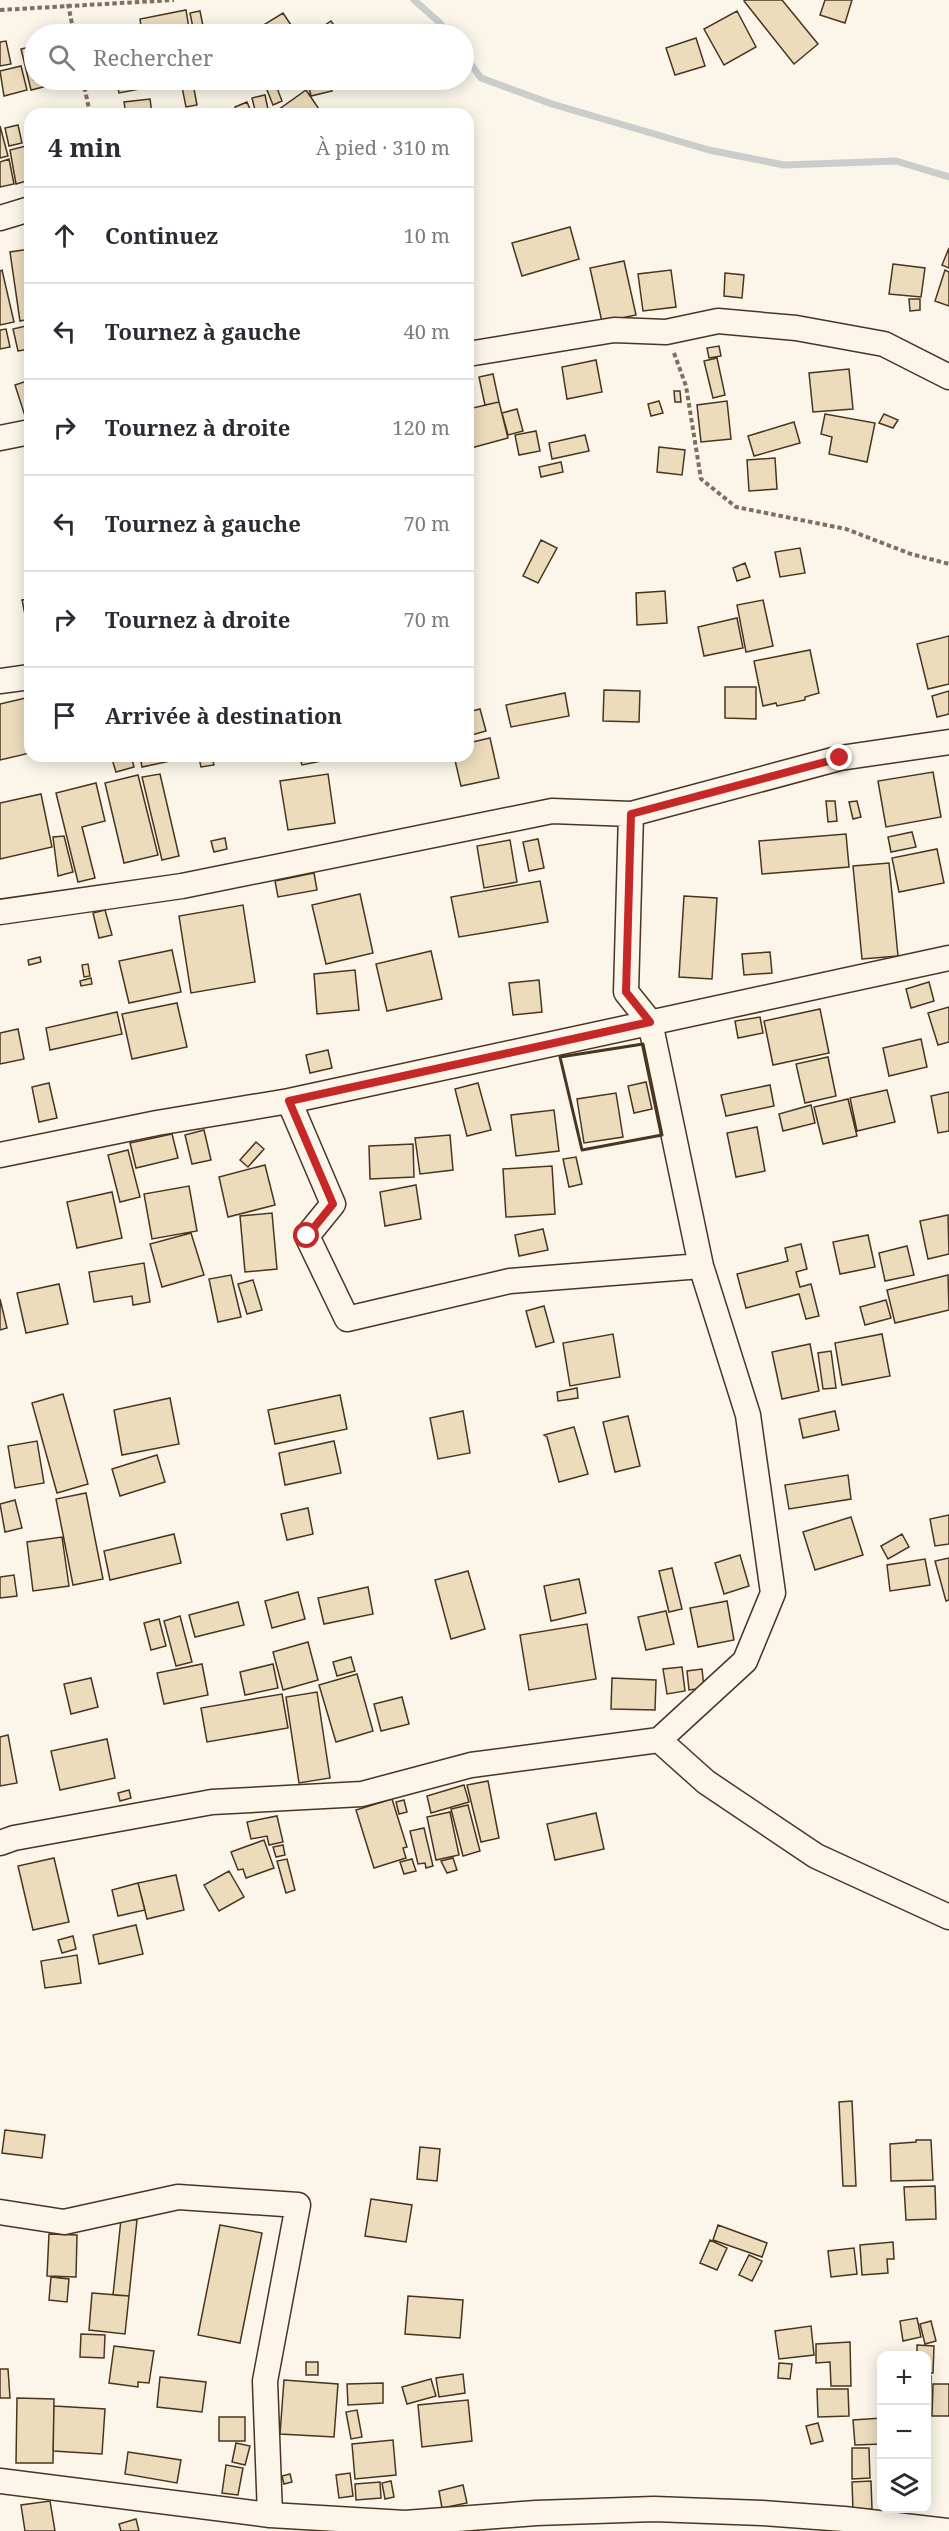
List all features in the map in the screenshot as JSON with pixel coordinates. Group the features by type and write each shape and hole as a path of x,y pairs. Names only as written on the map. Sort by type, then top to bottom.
{"street":[{"path":"0,218 24,211"},
{"path":"474,353 614,330 666,332 718,321 796,328 884,344 949,377"},
{"path":"0,438 24,433"},
{"path":"0,681 24,678"},
{"path":"0,912 182,886 552,811 631,814 840,758 949,742"},
{"path":"0,1843 14,1838 212,1802 362,1794 471,1765 659,1740 745,1661 772,1593 748,1415 701,1266 650,1022 626,992 631,814"},
{"path":"0,1155 157,1123 289,1101 949,958"},
{"path":"289,1101 333,1204 307,1236 347,1319 510,1281 701,1266"},
{"path":"659,1740 706,1782 816,1856 949,1917"},
{"path":"0,2212 64,2222 178,2197 298,2205 265,2381 270,2515"},
{"path":"0,2481 270,2515 405,2523 536,2513 642,2510 762,2522 844,2519 947,2531"}],"path":[{"path":"0,10 68,4 174,0"},
{"path":"68,4 72,24"},
{"path":"85,90 89,108"},
{"path":"666,332 686,386 701,479 736,507 846,529 911,554 949,564"}],"building":[{"path":"782,0 818,44 794,64 744,1"},
{"path":"825,0 852,0 845,23 820,15"},
{"path":"186,10 188,24 141,24 140,19"},
{"path":"200,11 203,24 192,24 190,13"},
{"path":"737,11 756,47 724,65 704,29"},
{"path":"283,13 290,24 265,24"},
{"path":"696,38 705,66 675,75 666,48"},
{"path":"6,41 11,64 0,66 0,42"},
{"path":"21,66 24,90 27,90 4,96 0,71"},
{"path":"118,90 135,90 119,93"},
{"path":"183,90 194,90 197,105 186,107"},
{"path":"267,90 278,90 282,101 273,105"},
{"path":"306,90 318,108 281,108"},
{"path":"310,90 332,91 311,96"},
{"path":"265,95 268,108 254,108 252,98"},
{"path":"150,99 151,108 125,108 124,102"},
{"path":"247,102 250,108 235,108"},
{"path":"18,125 22,143 9,146 5,128"},
{"path":"0,126 8,156 0,158"},
{"path":"24,146 24,182 16,184 10,150"},
{"path":"9,159 14,184 0,187 0,162"},
{"path":"570,227 579,259 522,276 512,243"},
{"path":"949,248 949,268 942,265"},
{"path":"24,250 24,320 20,321 10,252"},
{"path":"624,261 636,315 602,322 590,268"},
{"path":"893,264 925,268 921,297 889,294"},
{"path":"2,270 14,322 0,325 0,271"},
{"path":"671,270 676,307 643,311 638,274"},
{"path":"945,270 949,272 949,306 935,301"},
{"path":"725,273 744,275 742,298 724,296"},
{"path":"909,299 920,299 920,310 910,311"},
{"path":"24,326 24,350 18,351 13,329"},
{"path":"6,329 10,347 0,349 0,330"},
{"path":"719,346 721,356 709,358 707,348"},
{"path":"717,358 725,395 713,398 704,361"},
{"path":"596,360 602,392 567,399 562,367"},
{"path":"849,369 853,409 813,412 809,373"},
{"path":"493,374 499,402 485,405 479,377"},
{"path":"24,382 24,413 15,385"},
{"path":"674,391 680,391 681,402 675,402"},
{"path":"659,401 663,413 651,416 648,404"},
{"path":"727,401 731,439 701,442 697,405"},
{"path":"499,402 508,438 474,447 474,408"},
{"path":"517,409 523,431 508,435 502,413"},
{"path":"825,414 875,423 867,462 829,454 832,437 821,434"},
{"path":"884,414 898,420 893,428 879,423"},
{"path":"794,422 800,443 754,456 748,436"},
{"path":"536,431 540,451 519,455 515,435"},
{"path":"585,435 589,451 552,459 549,443"},
{"path":"659,447 685,450 682,475 657,472"},
{"path":"775,458 777,489 749,491 747,460"},
{"path":"561,462 563,472 541,477 539,467"},
{"path":"541,540 557,548 538,583 523,576"},
{"path":"800,548 805,573 780,577 775,552"},
{"path":"745,563 750,577 737,581 733,568"},
{"path":"665,591 667,623 637,625 636,593"},
{"path":"763,600 773,646 746,652 737,605"},
{"path":"737,618 743,648 704,656 698,627"},
{"path":"949,636 949,684 928,689 917,644"},
{"path":"810,650 819,693 805,697 805,700 777,706 776,703 763,706 754,661"},
{"path":"725,687 756,687 756,719 725,718"},
{"path":"604,690 640,691 639,722 603,721"},
{"path":"949,691 949,714 937,717 932,696"},
{"path":"565,693 569,716 511,727 506,705"},
{"path":"24,698 24,754 0,760 0,704"},
{"path":"480,709 486,731 474,734 474,710"},
{"path":"490,738 499,778 461,786 455,762 474,762 474,742"},
{"path":"113,762 133,762 134,767 116,772"},
{"path":"141,762 166,762 142,767"},
{"path":"200,762 213,762 214,765 201,767"},
{"path":"301,762 316,762 302,765"},
{"path":"933,772 941,817 886,827 878,781"},
{"path":"160,774 179,856 162,860 142,777"},
{"path":"328,774 335,823 288,830 280,781"},
{"path":"138,775 158,855 124,863 105,783"},
{"path":"96,783 105,821 82,827 95,878 78,882 56,793"},
{"path":"41,794 52,847 0,859 0,803"},
{"path":"826,801 835,801 837,821 828,822"},
{"path":"857,801 861,817 853,819 849,802"},
{"path":"912,832 916,847 891,852 888,837"},
{"path":"846,834 849,867 762,874 759,841"},
{"path":"64,836 73,872 58,876 53,837"},
{"path":"225,838 227,849 214,852 211,841"},
{"path":"538,839 544,868 529,871 523,842"},
{"path":"510,840 517,882 484,888 477,846"},
{"path":"937,849 944,883 899,892 892,858"},
{"path":"889,863 898,956 862,959 853,866"},
{"path":"314,873 317,890 278,897 275,881"},
{"path":"540,881 548,922 459,937 451,897"},
{"path":"360,894 373,953 326,964 312,905"},
{"path":"684,896 717,898 712,979 679,977"},
{"path":"243,905 255,982 191,993 179,916"},
{"path":"105,910 112,935 99,938 93,913"},
{"path":"172,950 181,992 129,1003 119,961"},
{"path":"431,951 442,999 387,1011 376,964"},
{"path":"770,952 772,973 744,975 742,954"},
{"path":"40,957 41,962 29,965 28,960"},
{"path":"88,964 90,976 84,977 82,965"},
{"path":"355,970 359,1010 317,1014 314,974"},
{"path":"91,978 92,984 81,986 80,981"},
{"path":"539,980 542,1012 513,1015 509,983"},
{"path":"929,982 934,1001 911,1008 906,989"},
{"path":"177,1003 187,1047 132,1059 122,1014"},
{"path":"949,1007 949,1042 938,1045 928,1013"},
{"path":"820,1009 829,1053 773,1065 764,1021"},
{"path":"117,1012 122,1034 50,1050 46,1028"},
{"path":"760,1017 763,1033 738,1038 735,1021"},
{"path":"18,1029 24,1059 0,1064 0,1033"},
{"path":"921,1039 927,1067 889,1076 883,1048"},
{"path":"328,1050 332,1068 310,1073 306,1055"},
{"path":"828,1057 836,1096 805,1103 796,1064"},
{"path":"646,1082 652,1109 634,1113 628,1086"},
{"path":"49,1083 57,1118 39,1122 32,1087"},
{"path":"478,1083 491,1130 467,1136 455,1089"},
{"path":"770,1085 774,1106 726,1116 721,1095"},
{"path":"887,1090 895,1122 857,1131 850,1098"},
{"path":"949,1092 949,1131 938,1133 931,1096"},
{"path":"616,1093 623,1137 584,1143 577,1099"},
{"path":"848,1099 857,1136 823,1144 814,1107"},
{"path":"811,1105 815,1123 783,1131 779,1114"},
{"path":"554,1110 559,1151 516,1156 511,1115"},
{"path":"757,1127 765,1171 736,1177 727,1133"},
{"path":"204,1130 211,1160 192,1164 185,1135"},
{"path":"172,1134 178,1158 136,1168 130,1143"},
{"path":"450,1135 453,1170 420,1174 415,1138"},
{"path":"256,1142 264,1149 248,1167 240,1160"},
{"path":"413,1144 414,1177 370,1179 369,1146"},
{"path":"128,1150 140,1197 120,1202 108,1155"},
{"path":"576,1157 582,1184 569,1187 563,1159"},
{"path":"265,1165 275,1205 228,1217 219,1177"},
{"path":"552,1166 555,1214 506,1217 503,1169"},
{"path":"416,1185 421,1219 385,1226 380,1192"},
{"path":"189,1186 197,1231 152,1239 144,1194"},
{"path":"112,1192 122,1238 77,1248 67,1202"},
{"path":"272,1213 277,1269 245,1272 240,1216"},
{"path":"948,1215 949,1254 928,1259 920,1221"},
{"path":"543,1229 548,1250 519,1256 515,1235"},
{"path":"191,1233 204,1275 162,1287 150,1244"},
{"path":"868,1235 875,1267 840,1274 833,1242"},
{"path":"801,1244 807,1269 796,1272 800,1287 811,1284 819,1316 806,1319 799,1294 746,1308 737,1274 788,1261 785,1248"},
{"path":"907,1246 914,1275 885,1281 879,1253"},
{"path":"144,1263 150,1302 133,1305 132,1296 94,1302 89,1272"},
{"path":"231,1275 241,1317 218,1322 209,1279"},
{"path":"948,1275 949,1310 895,1323 887,1290"},
{"path":"253,1280 262,1310 247,1314 238,1284"},
{"path":"59,1284 68,1324 26,1333 17,1293"},
{"path":"0,1299 7,1328 0,1330"},
{"path":"886,1300 891,1318 865,1325 860,1307"},
{"path":"544,1306 554,1342 536,1347 526,1311"},
{"path":"613,1334 620,1377 570,1386 563,1343"},
{"path":"882,1334 890,1376 842,1385 835,1343"},
{"path":"810,1344 819,1391 782,1399 772,1352"},
{"path":"831,1351 836,1388 823,1389 818,1353"},
{"path":"577,1388 578,1398 558,1401 557,1392"},
{"path":"63,1394 88,1484 57,1493 32,1403"},
{"path":"340,1395 347,1429 275,1444 268,1410"},
{"path":"170,1398 179,1444 122,1455 114,1410"},
{"path":"463,1411 470,1453 438,1459 430,1418"},
{"path":"835,1411 839,1430 803,1438 799,1419"},
{"path":"628,1416 640,1466 615,1472 603,1422"},
{"path":"574,1427 588,1474 559,1482 547,1437 544,1435"},
{"path":"37,1441 44,1483 15,1488 8,1446"},
{"path":"334,1441 341,1473 285,1485 279,1453"},
{"path":"157,1455 165,1482 120,1496 112,1469"},
{"path":"848,1475 851,1499 789,1509 785,1485"},
{"path":"86,1493 103,1579 73,1585 56,1499"},
{"path":"15,1500 22,1528 5,1532 0,1504"},
{"path":"308,1508 313,1534 287,1540 281,1514"},
{"path":"949,1515 949,1544 935,1546 930,1519"},
{"path":"851,1517 863,1555 815,1570 803,1532"},
{"path":"174,1534 181,1563 110,1580 104,1551"},
{"path":"902,1534 909,1547 888,1559 881,1546"},
{"path":"62,1537 69,1586 33,1591 27,1542"},
{"path":"740,1555 749,1586 724,1594 715,1563"},
{"path":"949,1558 949,1600 946,1601 935,1561"},
{"path":"925,1559 930,1585 890,1591 887,1565"},
{"path":"672,1568 682,1609 669,1612 659,1571"},
{"path":"468,1571 485,1629 451,1639 435,1580"},
{"path":"14,1575 17,1596 0,1598 0,1577"},
{"path":"579,1579 586,1613 551,1621 544,1586"},
{"path":"368,1587 373,1614 324,1624 318,1598"},
{"path":"298,1592 305,1619 272,1628 265,1601"},
{"path":"727,1601 734,1640 698,1647 690,1608"},
{"path":"238,1602 244,1625 195,1637 189,1615"},
{"path":"666,1611 674,1644 646,1650 638,1617"},
{"path":"180,1616 192,1662 176,1666 164,1621"},
{"path":"159,1619 166,1646 151,1650 144,1623"},
{"path":"587,1624 596,1679 529,1690 520,1635"},
{"path":"308,1642 318,1680 283,1690 273,1652"},
{"path":"351,1657 355,1671 337,1676 333,1662"},
{"path":"202,1664 208,1695 164,1704 157,1673"},
{"path":"273,1664 278,1688 245,1695 240,1672"},
{"path":"682,1667 685,1691 667,1694 663,1669"},
{"path":"702,1669 704,1688 689,1690 687,1671"},
{"path":"357,1674 373,1731 336,1742 319,1685"},
{"path":"91,1678 98,1707 71,1714 64,1684"},
{"path":"612,1678 656,1680 655,1710 611,1709"},
{"path":"317,1692 330,1778 299,1783 286,1697"},
{"path":"282,1694 288,1728 207,1742 201,1708"},
{"path":"402,1697 409,1724 381,1731 374,1704"},
{"path":"8,1735 17,1783 0,1786 0,1737"},
{"path":"107,1739 115,1778 60,1790 51,1751"},
{"path":"488,1781 499,1838 481,1842 467,1785"},
{"path":"464,1785 469,1802 431,1813 427,1796"},
{"path":"129,1790 131,1798 120,1801 118,1793"},
{"path":"392,1799 407,1847 403,1848 406,1858 374,1868 356,1810"},
{"path":"404,1800 407,1812 399,1814 396,1802"},
{"path":"468,1805 480,1851 463,1856 451,1809"},
{"path":"450,1812 459,1855 436,1860 427,1817"},
{"path":"596,1813 604,1849 555,1860 547,1824"},
{"path":"277,1816 283,1842 269,1845 267,1836 251,1839 247,1822"},
{"path":"424,1828 433,1866 426,1868 425,1863 418,1864 410,1831"},
{"path":"264,1840 274,1868 246,1878 243,1869 238,1870 231,1852"},
{"path":"283,1845 285,1855 276,1857 273,1847"},
{"path":"54,1858 69,1922 33,1930 18,1866"},
{"path":"453,1858 457,1870 447,1873 441,1861"},
{"path":"287,1859 295,1890 286,1893 277,1861"},
{"path":"412,1859 416,1871 404,1874 400,1862"},
{"path":"229,1871 244,1897 219,1911 204,1885"},
{"path":"176,1875 184,1910 147,1919 138,1883"},
{"path":"138,1883 145,1910 118,1916 112,1890"},
{"path":"136,1925 143,1954 99,1964 93,1935"},
{"path":"73,1936 76,1949 62,1953 58,1940"},
{"path":"77,1955 81,1983 45,1988 41,1961"},
{"path":"852,2101 856,2186 843,2186 839,2102"},
{"path":"5,2130 45,2135 42,2158 2,2153"},
{"path":"916,2140 931,2140 933,2180 891,2181 890,2144 916,2142"},
{"path":"420,2147 440,2149 437,2181 417,2179"},
{"path":"935,2186 936,2219 906,2220 904,2187"},
{"path":"371,2199 412,2205 406,2242 365,2236"},
{"path":"121,2219 137,2220 129,2296 113,2295"},
{"path":"220,2225 262,2233 240,2343 198,2335"},
{"path":"718,2225 767,2243 762,2257 713,2240"},
{"path":"49,2234 77,2235 76,2277 47,2276"},
{"path":"710,2240 727,2248 717,2270 700,2263"},
{"path":"893,2242 894,2259 887,2259 888,2273 862,2275 860,2245"},
{"path":"854,2248 857,2274 831,2277 828,2251"},
{"path":"749,2255 762,2261 752,2281 739,2275"},
{"path":"51,2277 69,2279 67,2302 49,2300"},
{"path":"92,2293 129,2296 125,2334 89,2330"},
{"path":"408,2296 463,2300 460,2338 405,2334"},
{"path":"917,2318 921,2337 903,2341 900,2321"},
{"path":"931,2321 936,2341 925,2344 920,2324"},
{"path":"811,2326 814,2355 779,2359 775,2331"},
{"path":"81,2334 105,2335 104,2358 80,2357"},
{"path":"850,2342 851,2386 831,2386 830,2362 816,2363 816,2344"},
{"path":"917,2345 934,2346 933,2373 931,2373 931,2351 917,2351"},
{"path":"114,2346 154,2351 149,2383 138,2382 138,2387 109,2383"},
{"path":"306,2362 318,2362 318,2375 306,2375"},
{"path":"779,2363 792,2364 790,2379 778,2378"},
{"path":"0,2369 8,2369 10,2398 0,2398"},
{"path":"463,2374 465,2393 439,2397 436,2378"},
{"path":"160,2377 206,2382 202,2412 157,2407"},
{"path":"431,2379 436,2396 407,2404 402,2387"},
{"path":"284,2380 338,2384 334,2437 280,2434"},
{"path":"383,2383 383,2403 348,2405 347,2384"},
{"path":"933,2384 949,2384 949,2416 932,2416"},
{"path":"817,2389 848,2389 849,2416 818,2417"},
{"path":"17,2398 54,2399 53,2463 16,2463"},
{"path":"468,2400 472,2441 422,2447 418,2405"},
{"path":"54,2406 105,2409 102,2454 53,2451"},
{"path":"357,2410 362,2437 351,2439 346,2412"},
{"path":"219,2417 245,2417 245,2441 219,2441"},
{"path":"877,2418 877,2444 855,2445 853,2420"},
{"path":"818,2423 823,2441 811,2444 806,2426"},
{"path":"393,2440 396,2475 355,2479 352,2444"},
{"path":"236,2443 250,2446 245,2465 232,2462"},
{"path":"852,2448 869,2448 870,2478 852,2479"},
{"path":"128,2452 181,2460 177,2483 125,2474"},
{"path":"226,2465 243,2468 238,2495 222,2493"},
{"path":"350,2473 353,2496 339,2498 336,2475"},
{"path":"290,2474 292,2482 284,2484 282,2476"},
{"path":"391,2481 394,2497 385,2499 382,2483"},
{"path":"871,2481 872,2509 853,2510 852,2482"},
{"path":"380,2482 381,2498 356,2500 355,2484"},
{"path":"463,2485 467,2503 442,2508 439,2491"},
{"path":"50,2501 55,2531 25,2531 21,2505"},
{"path":"136,2519 139,2531 121,2531 119,2524"}],"waterway":[{"path":"414,0 441,24"},
{"path":"474,69 481,78 552,104 709,150 784,165 896,161 949,177"}],"wall":[{"path":"643,1044 662,1135 582,1150 560,1057 643,1044"}],"route":[{"path":"307,1236 333,1204 289,1101 650,1022 626,992 631,814 840,758"}]}
